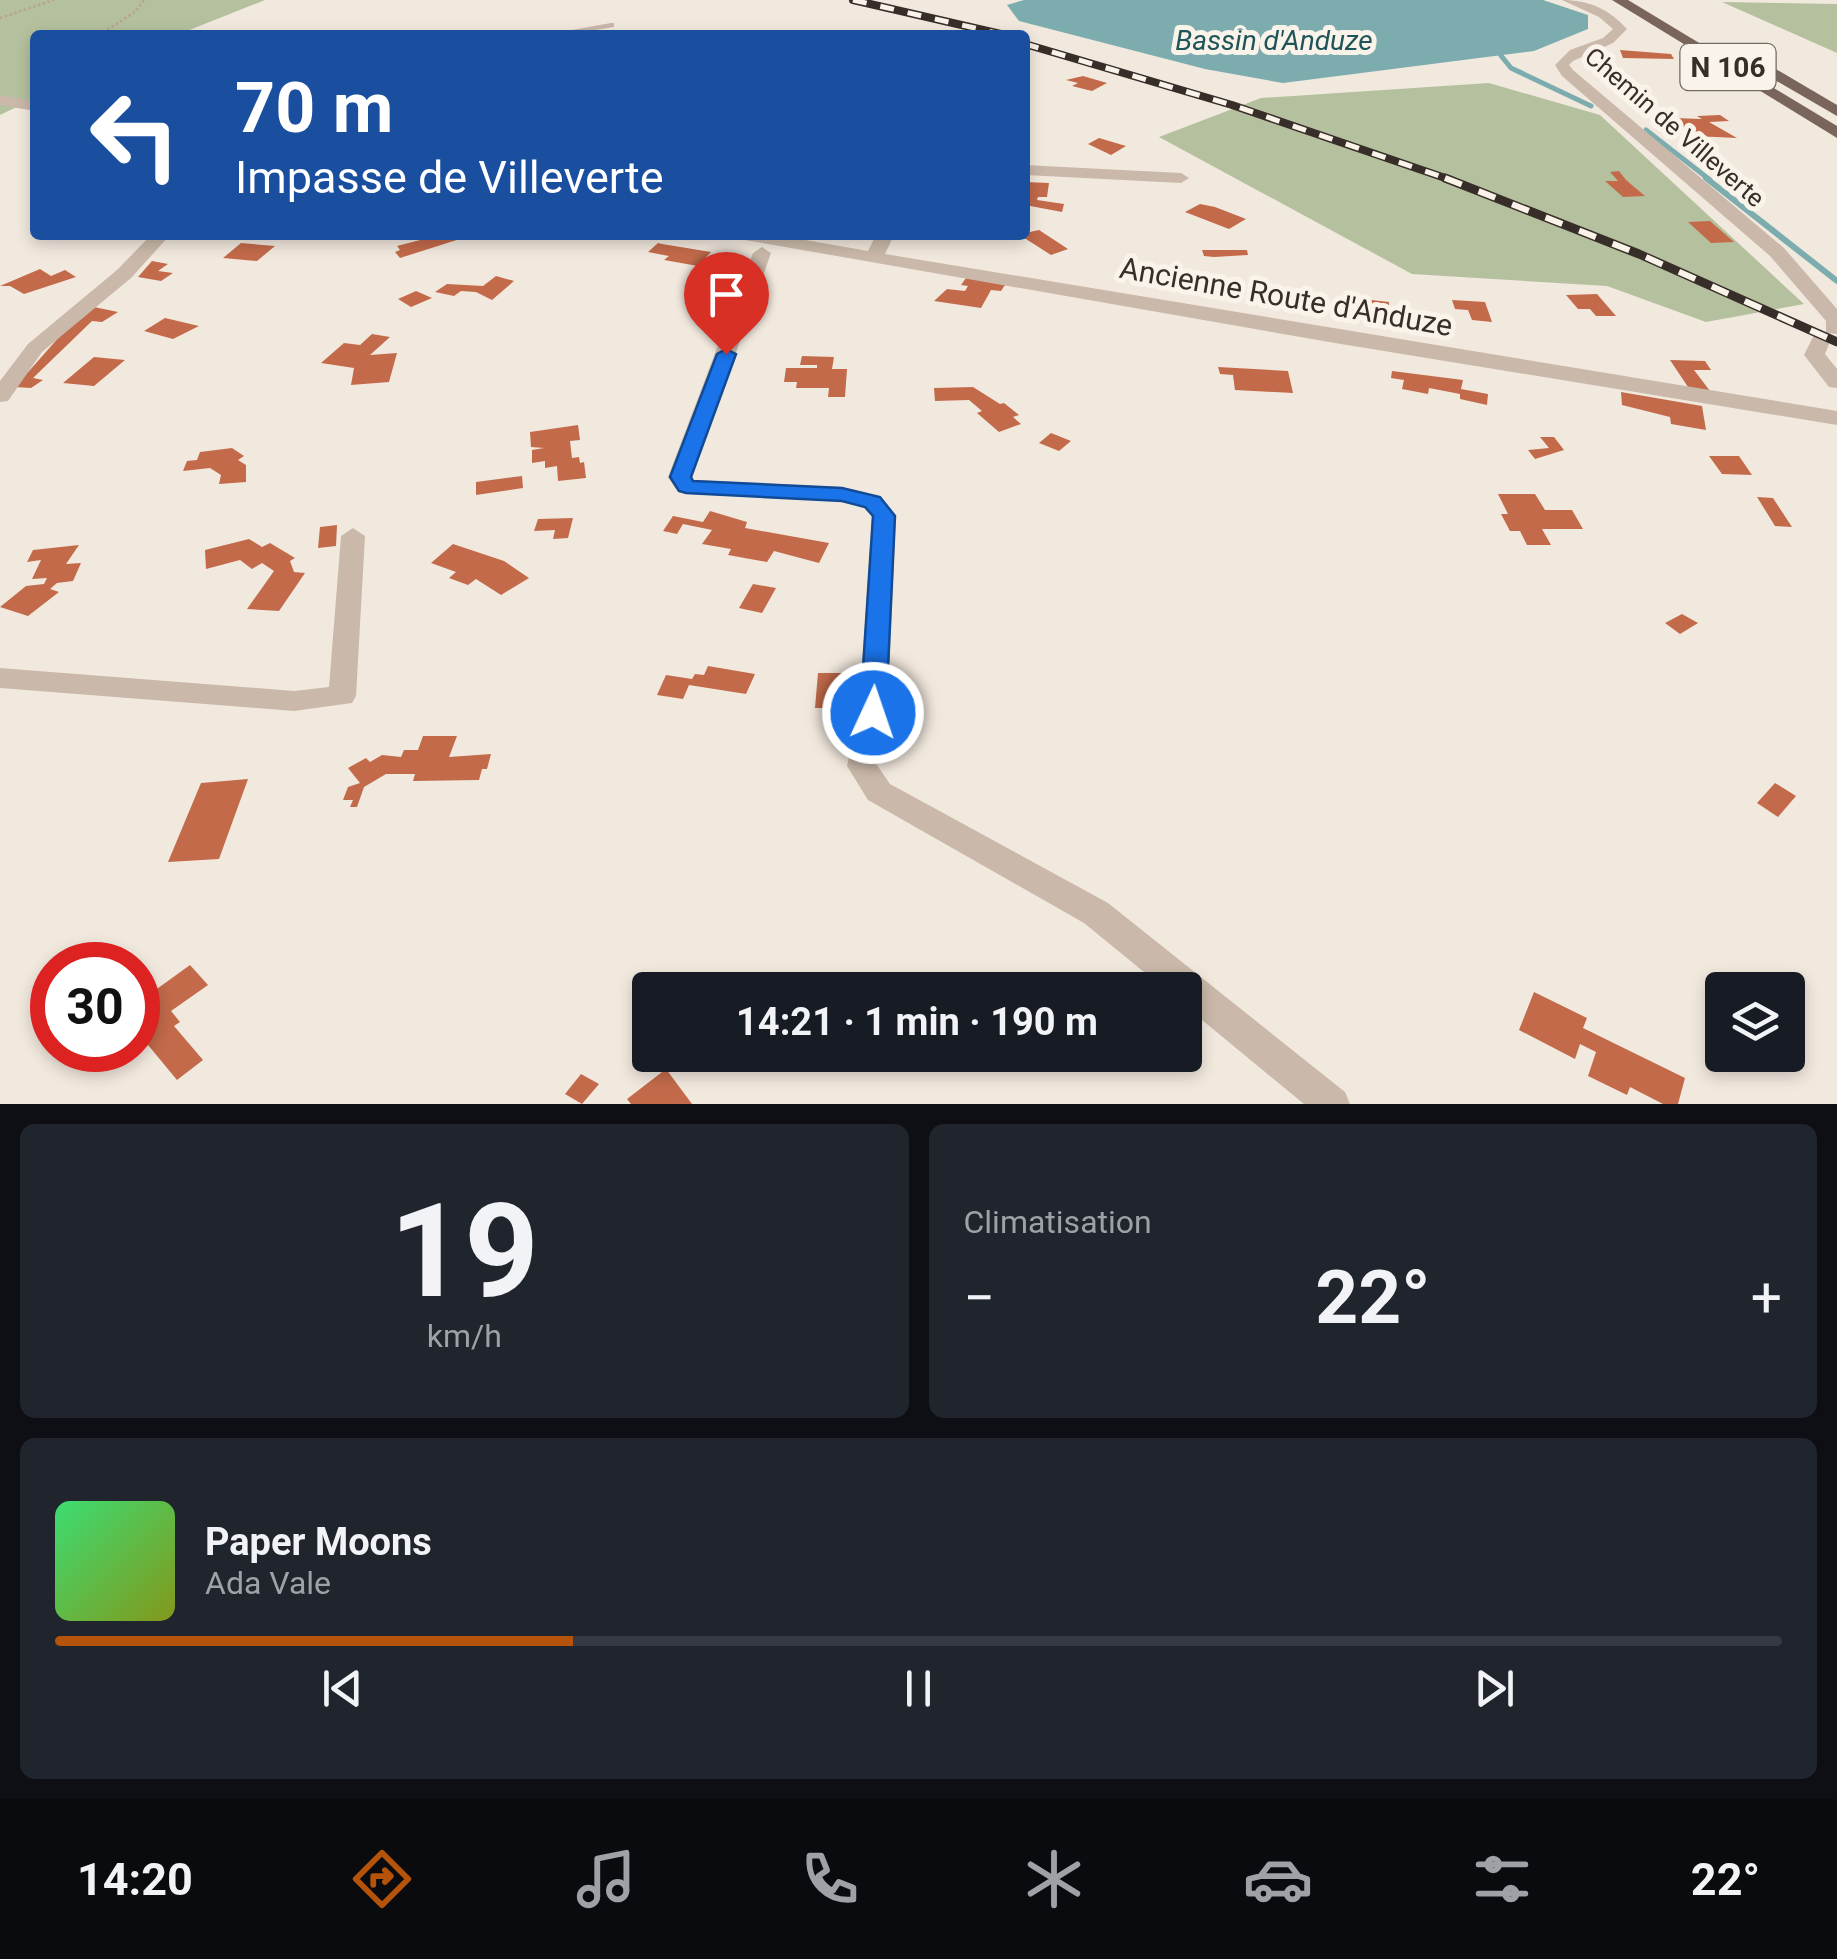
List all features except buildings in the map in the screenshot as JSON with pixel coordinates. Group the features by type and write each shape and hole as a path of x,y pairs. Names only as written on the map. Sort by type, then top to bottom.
{"main road":[{"name":"N 106","path":"1619,0 1837,133"},
{"name":"N 106","path":"1648,0 1837,111"}],"street":[{"name":"Chemin de Villeverte","path":"1569,0 1604,14 1620,29 1615,38 1568,57 1562,65 1567,72 1777,252 1836,320 1814,355 1834,401"},
{"path":"0,100 30,105"},
{"path":"1030,170 1181,178"},
{"path":"0,396 35,348 124,274 156,240"},
{"path":"874,258 883,240"},
{"path":"753,244 680,477 686,487 842,494 872,502 884,516 873,713 862,766 879,792 1096,913 1332,1104"},
{"name":"Ancienne Route d'Anduze","path":"753,244 874,258 1834,401"},
{"path":"0,678 294,701 342,696 353,536"}],"lane":[{"path":"580,30 612,25"}],"path":[{"path":"0,18 54,0"},
{"path":"106,30 135,12 144,0"}],"green space":[{"path":"0,0 265,0 190,30 30,30 30,100 0,115"},
{"path":"1722,2 1837,4 1837,53"},
{"path":"1489,83 1600,115 1804,304 1706,322 1607,286 1412,274 1159,137 1261,98"}],"water":[{"name":"Bassin d'Anduze","path":"1024,0 1543,0 1588,15 1588,29 1534,51 1283,83 1205,69 1019,21 1007,5"}],"waterway":[{"path":"1494,47 1511,68 1591,106"},
{"path":"1646,130 1710,180"},
{"path":"1706,178 1837,281"}],"railway":[{"path":"853,0 983,30"},
{"path":"1030,45 1232,105 1451,180"},
{"path":"1445,178 1639,254 1837,342"}],"route":[{"path":"726,354 680,477 686,487 842,494 872,502 884,516 873,713"}]}
